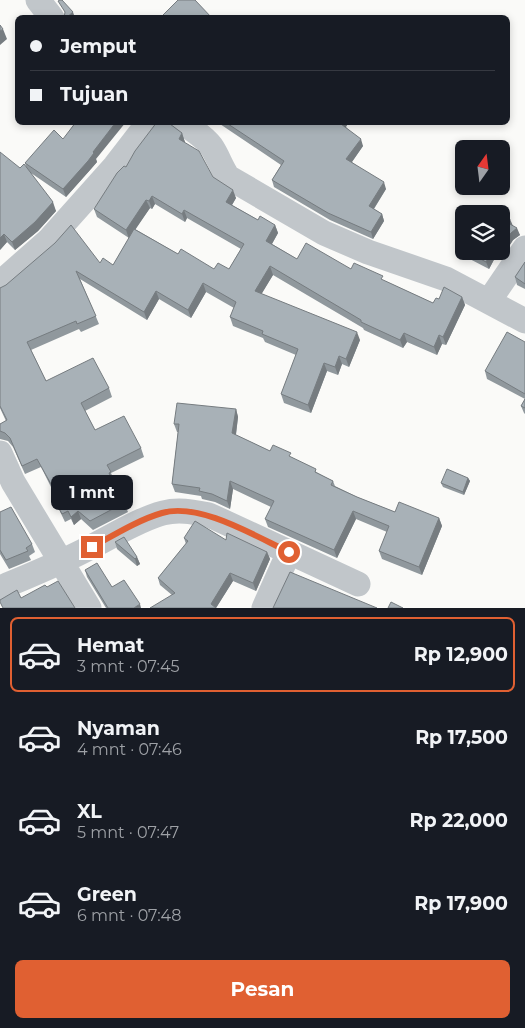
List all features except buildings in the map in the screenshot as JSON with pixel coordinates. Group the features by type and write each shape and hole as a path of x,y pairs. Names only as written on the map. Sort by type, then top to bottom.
{"street":[{"path":"38,0 50,15"},
{"path":"0,283 48,241 148,125"},
{"path":"187,125 211,146 228,177 324,233 368,252 446,279 525,321"},
{"path":"489,301 525,248"},
{"path":"0,453 13,482 89,608"},
{"path":"0,588 62,562 138,523 162,513 174,511 190,511 209,515 358,584"},
{"path":"264,608 289,552"}],"route":[{"path":"92,547 162,513 190,511 209,515 289,552"}]}
